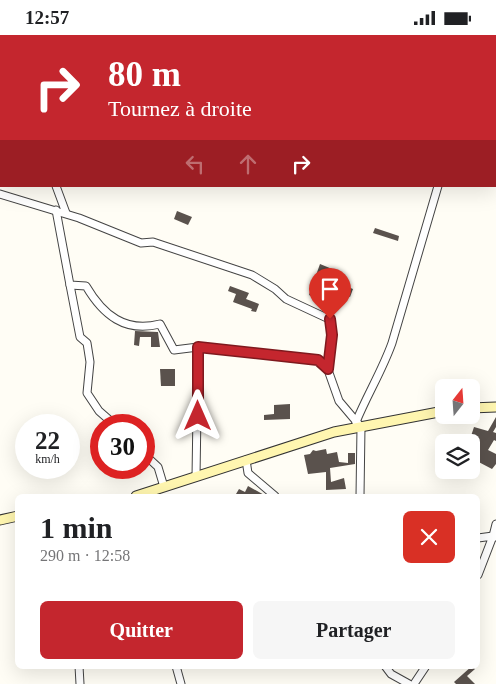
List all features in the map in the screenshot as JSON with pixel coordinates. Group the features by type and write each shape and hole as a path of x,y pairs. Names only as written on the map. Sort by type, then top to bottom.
{"main road":[{"path":"480,408 496,407"},
{"path":"142,494 358,425 435,412"},
{"path":"0,520 15,517"}],"street":[{"path":"56,187 66,213"},
{"path":"360,494 358,425 366,398 383,368 392,343 438,187"},
{"path":"0,194 66,213 142,243 153,242 237,269 276,289 286,299 330,319 332,335 328,369 339,401 358,425"},
{"path":"56,210 80,337 87,343 90,362 87,393 102,414"},
{"path":"70,285 86,286 103,310 127,325 144,328 160,324 174,350 198,347 318,360 328,369"},
{"path":"196,477 198,347"},
{"path":"246,460 248,473 273,494"},
{"path":"155,464 158,467 164,487"},
{"path":"480,570 494,537 496,524"},
{"path":"480,538 494,537"},
{"path":"79,669 80,684"},
{"path":"177,669 181,684"},
{"path":"387,669 391,674 409,684"},
{"path":"414,684 424,669"}],"building":[{"path":"177,211 192,217 188,225 174,219"},
{"path":"375,228 399,236 398,241 373,233"},
{"path":"320,264 337,271 333,281 353,289 350,297 322,285 317,299 309,295"},
{"path":"230,286 249,293 246,299 259,304 256,312 233,302 236,294 228,291"},
{"path":"135,331 158,332 160,347 151,347 151,337 140,337 139,346 134,345"},
{"path":"160,369 175,369 175,386 161,386"},
{"path":"290,404 290,419 264,420 264,415 274,414 274,405"},
{"path":"496,417 496,427 493,432 496,433 496,441 494,440 488,450 496,454 496,464 492,469 480,463 480,434 472,434 474,427 488,431"},
{"path":"326,449 327,454 337,452 339,462 348,463 348,453 355,453 355,464 330,468 331,482 344,478 346,489 326,490 326,472 308,474 304,455 310,454 313,450"},
{"path":"248,486 262,494 236,494 239,489 245,492"},
{"path":"469,669 475,669 467,676 475,684 456,684 454,682"}],"route":[{"path":"198,416 198,347 318,360 328,369 332,335 330,319"}]}
